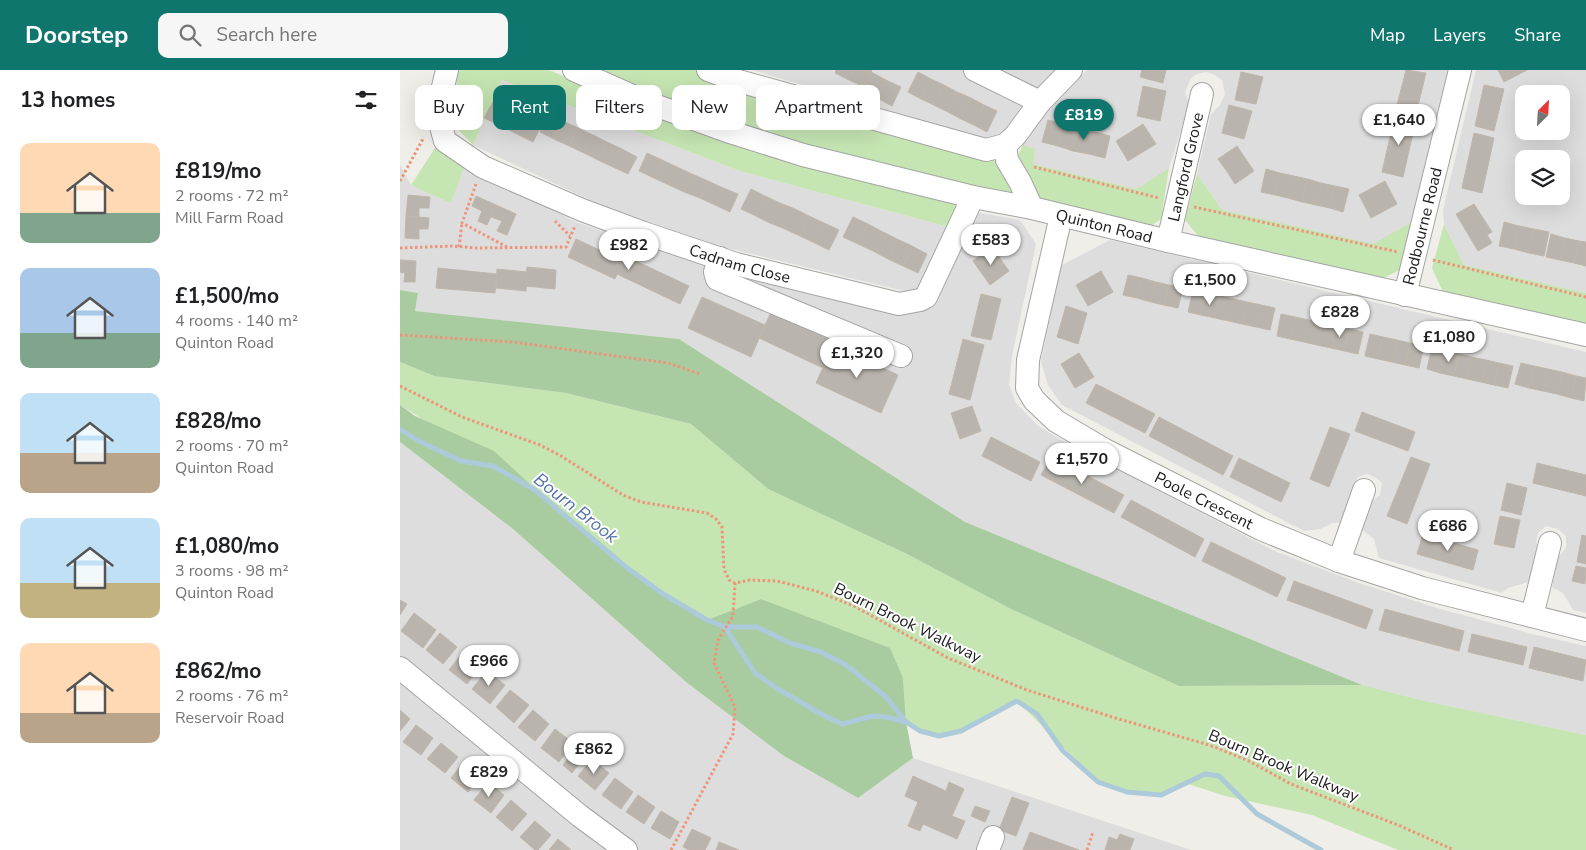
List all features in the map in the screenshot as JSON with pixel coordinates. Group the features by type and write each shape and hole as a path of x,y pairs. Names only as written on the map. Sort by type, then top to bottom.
{"street":[{"name":"Cadnam Close","path":"443,85 447,70"},
{"name":"Quinton Road","path":"574,70 646,102 727,132 803,155 973,197 1032,208 1168,241 1586,335"},
{"path":"708,70 735,80 986,150 1006,152"},
{"path":"975,70 1040,102"},
{"path":"1006,152 1015,136 1040,102 1071,70"},
{"name":"Rodbourne Road","path":"1405,295 1460,70"},
{"name":"Langford Grove","path":"1168,241 1202,94"},
{"name":"Cadnam Close","path":"442,130 445,141 483,167 582,210 736,264 899,304 926,297 973,197"},
{"path":"1006,152 1032,208"},
{"name":"Poole Crescent","path":"1061,216 1028,360 1027,388 1034,400 1056,421 1104,450 1261,529 1339,561 1422,588 1586,630"},
{"path":"720,258 715,272 717,279 901,356"},
{"path":"1339,561 1364,490"},
{"path":"1532,616 1550,542"},
{"path":"400,668 580,816 626,850"}],"path":[{"path":"400,182 427,130"},
{"path":"1006,152 1177,203 1415,255 1586,297"},
{"path":"459,247 462,222 483,167"},
{"path":"400,248 566,247 582,210"},
{"path":"462,222 508,248"},
{"path":"400,335 512,342 668,363 700,374"},
{"path":"400,386 462,418 540,445 623,495 641,502 707,512 722,527 724,569 729,580 734,583 733,616 718,640 714,662 735,707 733,734 671,850"},
{"name":"Bourn Brook Walkway","path":"734,583 750,580 777,581 816,591 854,606 948,658 1027,690 1112,718 1217,748 1247,760 1290,784 1398,825 1454,850"},
{"path":"1087,850 1094,832"}],"shaded area":[{"path":"752,70 1060,70 1013,123 989,140 880,108 880,85 803,85"},
{"path":"1087,70 1450,70 1413,221 1373,245 1222,210 1197,174 1211,114 1220,105 1225,94 1222,80 1206,72 1191,78 1185,92 1189,105 1169,168 1136,189 1033,164 1023,145 1033,124"},
{"path":"1476,70 1586,70 1586,293 1464,265 1444,224 1443,210"},
{"path":"502,80 515,85 500,85"},
{"path":"493,100 493,130 566,130 566,104 576,108 576,130 633,130 740,171 949,227 922,287 908,292 715,245 594,202 473,145 480,130 483,130 483,123"},
{"path":"400,165 411,185 451,202 465,165 576,222 734,275 898,312 915,313 931,308 975,212 1020,220 1036,244 1012,356 1009,385 1016,403 1037,425 1066,443 1277,552 1359,583 1437,608 1532,634 1586,646 1586,735 1425,701 1362,685 965,522 679,339 415,311 418,293 400,290"},
{"path":"1110,240 1586,352 1586,613 1573,610 1563,593 1552,587 1556,560 1566,548 1566,536 1558,529 1546,526 1538,533 1536,542 1540,553 1535,580 1508,588 1502,593 1379,558 1374,539 1362,530 1370,503 1380,495 1382,483 1367,474 1358,477 1354,486 1347,522 1333,523 1320,529 1304,531 1062,405 1048,385 1041,362 1060,266"},
{"path":"400,442 513,529 686,682 784,756 858,798 913,758 1191,850 400,850"}],"green space":[{"path":"458,70 549,70 584,85 576,85 576,108 566,104 566,85 515,85 502,80 500,85 493,85 493,100 483,123 483,85 456,85"},
{"path":"599,70 696,70 737,85 672,85 672,102 662,98 662,85 630,85"},
{"path":"746,88 756,91 756,130 880,130 880,126 994,158 1002,166 1015,186 1012,197 889,169 746,129"},
{"path":"662,113 672,116 672,130 716,130 944,200 959,207 949,227 740,171 633,130 662,130"},
{"path":"459,130 480,130 473,145"},
{"path":"437,145 465,165 451,203 411,185"},
{"path":"1023,145 1035,149 1033,164 1136,189 1169,168 1161,219 1148,228 1037,201 1017,157"},
{"path":"1197,174 1222,210 1373,244 1413,221 1402,269 1381,279 1199,237 1185,220"},
{"path":"1444,224 1464,265 1586,293 1586,326 1443,292 1432,268"},
{"path":"400,290 418,293 415,311 679,339 965,522 1362,685 1179,686 1009,608 907,554 768,489 691,424 566,393 434,376 400,362"},
{"path":"400,362 434,376 566,393 691,424 768,489 907,554 1009,608 1179,686 1362,685 1425,701 1586,735 1586,850 1398,850 1312,815 1225,796 1185,783 1161,795 1127,792 1098,782 1017,701 957,733 939,736 926,733 906,722 903,678 761,599 707,620 626,567 535,490 400,405"},
{"path":"400,405 415,416 494,451 562,514 626,567 707,620 761,599 890,648 903,678 906,722 913,758 858,798 784,756 686,682 513,529 400,442"}],"building":[{"path":"836,70 854,70 849,80 835,73"},
{"path":"854,70 872,70 865,85 860,85 849,80"},
{"path":"1142,70 1166,70 1163,83 1140,77"},
{"path":"1406,70 1426,73 1416,114 1396,109"},
{"path":"1498,70 1527,70 1504,82"},
{"path":"871,72 886,80 880,92 880,85 864,85"},
{"path":"918,72 931,79 921,99 908,92"},
{"path":"1241,72 1263,77 1256,104 1235,100"},
{"path":"931,79 944,85 934,105 921,99"},
{"path":"886,80 901,87 892,106 880,100 880,92"},
{"path":"944,85 957,92 948,112 934,105"},
{"path":"1484,85 1504,89 1494,131 1475,126"},
{"path":"1143,86 1166,91 1160,121 1137,116"},
{"path":"957,92 971,98 961,119 948,112"},
{"path":"971,98 984,105 974,125 961,119"},
{"path":"493,102 493,122 484,118"},
{"path":"984,105 997,111 987,132 974,125"},
{"path":"1229,105 1252,111 1244,139 1222,133"},
{"path":"1395,115 1416,120 1403,177 1382,172"},
{"path":"1048,120 1063,124 1058,146 1042,142"},
{"path":"566,122 576,127 577,130 569,146 554,139 558,130 566,130"},
{"path":"1063,124 1079,128 1073,151 1058,146"},
{"path":"1143,124 1156,144 1141,153 1129,133"},
{"path":"1079,128 1095,132 1089,154 1073,151"},
{"path":"509,130 519,130 517,134"},
{"path":"519,130 539,130 533,142 517,134"},
{"path":"541,130 558,130 554,139 540,132"},
{"path":"577,130 582,130 593,135 584,153 569,146"},
{"path":"1095,132 1110,136 1105,158 1089,154"},
{"path":"1129,133 1141,153 1128,161 1116,141"},
{"path":"1474,133 1494,138 1482,193 1462,188"},
{"path":"593,135 607,142 598,160 584,153"},
{"path":"607,142 622,149 613,167 598,160"},
{"path":"1237,146 1245,158 1226,170 1218,159"},
{"path":"622,149 637,157 628,174 613,167"},
{"path":"647,153 662,160 654,178 639,171"},
{"path":"1245,158 1254,171 1235,184 1226,170"},
{"path":"662,160 677,167 669,185 654,178"},
{"path":"677,167 692,174 684,192 669,185"},
{"path":"1266,169 1280,173 1275,195 1261,192"},
{"path":"1280,173 1294,176 1288,198 1275,195"},
{"path":"692,174 708,181 700,198 684,192"},
{"path":"1294,176 1307,179 1302,202 1288,198"},
{"path":"1307,179 1321,183 1316,205 1302,202"},
{"path":"708,181 723,188 715,205 700,198"},
{"path":"1385,181 1397,204 1384,211 1372,188"},
{"path":"1321,183 1335,186 1330,208 1316,205"},
{"path":"1335,186 1349,189 1343,212 1330,208"},
{"path":"723,188 738,194 730,212 715,205"},
{"path":"1372,188 1384,211 1371,218 1359,195"},
{"path":"751,189 765,196 756,216 741,209"},
{"path":"408,195 430,197 429,208 419,208 419,217 406,216"},
{"path":"476,196 496,205 487,225 478,221 482,211 472,206"},
{"path":"765,196 780,203 770,223 756,216"},
{"path":"780,203 795,209 785,229 770,223"},
{"path":"1474,204 1492,232 1487,235 1492,243 1478,251 1456,214"},
{"path":"496,205 516,214 507,235 497,231 502,221 491,217"},
{"path":"795,209 809,216 800,236 785,229"},
{"path":"406,216 429,218 428,229 419,229 419,239 405,238"},
{"path":"809,216 824,223 815,243 800,236"},
{"path":"853,217 868,224 858,244 843,237"},
{"path":"1504,222 1519,226 1514,249 1499,246"},
{"path":"824,223 839,230 829,250 815,243"},
{"path":"868,224 883,232 873,251 858,244"},
{"path":"1519,226 1534,229 1529,253 1514,249"},
{"path":"1534,229 1549,232 1544,256 1529,253"},
{"path":"883,232 897,239 888,259 873,251"},
{"path":"1551,234 1565,238 1560,260 1546,257"},
{"path":"1565,238 1579,241 1574,263 1560,260"},
{"path":"576,239 623,261 625,256 689,286 680,304 617,274 615,279 568,257"},
{"path":"897,239 912,246 903,266 888,259"},
{"path":"1579,241 1586,242 1586,266 1574,263"},
{"path":"912,246 927,254 918,273 903,266"},
{"path":"992,247 1009,271 990,285 973,261"},
{"path":"400,260 416,261 415,282 404,282 405,273 400,272"},
{"path":"527,267 556,270 555,289 525,286"},
{"path":"438,268 497,274 495,293 436,288"},
{"path":"497,269 527,272 526,291 496,288"},
{"path":"1101,271 1113,292 1088,306 1076,285"},
{"path":"1128,275 1142,278 1137,298 1123,295"},
{"path":"1142,278 1156,282 1151,302 1137,298"},
{"path":"1156,282 1169,285 1164,305 1151,302"},
{"path":"1169,285 1183,288 1178,308 1164,305"},
{"path":"1193,290 1206,293 1201,315 1188,312"},
{"path":"1206,293 1220,296 1215,318 1201,315"},
{"path":"981,294 1001,299 991,340 971,336"},
{"path":"1220,296 1234,299 1229,321 1215,318"},
{"path":"702,297 765,325 751,357 688,328"},
{"path":"1234,299 1247,302 1242,324 1229,321"},
{"path":"1247,302 1261,305 1256,327 1242,324"},
{"path":"1261,305 1275,308 1270,330 1256,327"},
{"path":"1066,306 1087,313 1078,344 1057,337"},
{"path":"773,308 837,337 823,368 759,338"},
{"path":"1281,314 1295,317 1290,339 1277,336"},
{"path":"1295,317 1309,320 1304,342 1290,339"},
{"path":"1309,320 1322,323 1317,345 1304,342"},
{"path":"1322,323 1336,326 1331,348 1317,345"},
{"path":"1336,326 1349,329 1344,351 1331,348"},
{"path":"1349,329 1363,332 1358,354 1344,351"},
{"path":"1370,334 1383,337 1378,359 1365,356"},
{"path":"1383,337 1397,340 1392,362 1378,359"},
{"path":"963,339 984,345 970,400 949,394"},
{"path":"1397,340 1410,343 1405,365 1392,362"},
{"path":"1410,343 1424,345 1419,368 1405,365"},
{"path":"833,345 898,375 881,413 816,383"},
{"path":"1432,347 1445,350 1440,373 1427,369"},
{"path":"1445,350 1459,354 1454,376 1440,373"},
{"path":"1079,353 1094,377 1075,388 1061,364"},
{"path":"1459,354 1472,357 1467,379 1454,376"},
{"path":"1472,357 1486,360 1481,382 1467,379"},
{"path":"1486,360 1499,363 1494,385 1481,382"},
{"path":"1499,363 1513,366 1508,388 1494,385"},
{"path":"1521,363 1534,366 1529,388 1515,384"},
{"path":"1534,366 1548,369 1543,391 1529,388"},
{"path":"1548,369 1562,372 1557,394 1543,391"},
{"path":"1562,372 1576,376 1571,398 1557,394"},
{"path":"1576,376 1586,378 1584,401 1571,398"},
{"path":"1096,384 1155,414 1145,433 1086,403"},
{"path":"972,406 981,431 960,439 951,413"},
{"path":"1362,412 1415,432 1408,451 1355,431"},
{"path":"1159,417 1233,456 1223,475 1149,436"},
{"path":"1330,427 1350,434 1329,487 1310,479"},
{"path":"991,437 1040,462 1031,481 982,456"},
{"path":"1051,457 1124,495 1114,513 1041,475"},
{"path":"1411,457 1430,464 1407,524 1387,516"},
{"path":"1239,458 1290,483 1281,502 1230,477"},
{"path":"1537,463 1586,475 1586,496 1533,483"},
{"path":"1507,483 1527,488 1521,515 1501,510"},
{"path":"1131,500 1204,539 1195,557 1121,517"},
{"path":"1500,516 1520,520 1514,548 1494,544"},
{"path":"1423,534 1478,550 1473,570 1417,554"},
{"path":"1582,535 1586,536 1586,564 1577,562"},
{"path":"1211,542 1286,578 1277,597 1202,561"},
{"path":"1576,566 1586,568 1585,584 1572,581"},
{"path":"1294,581 1373,610 1366,629 1287,600"},
{"path":"400,600 407,604 400,615"},
{"path":"1385,609 1464,631 1459,651 1379,630"},
{"path":"414,613 436,630 423,648 401,631"},
{"path":"440,633 457,647 443,664 426,650"},
{"path":"1472,634 1527,647 1523,665 1468,652"},
{"path":"1534,647 1586,660 1583,681 1529,668"},
{"path":"463,652 481,666 467,684 449,670"},
{"path":"487,671 505,685 490,704 472,689"},
{"path":"510,690 529,705 514,723 496,707"},
{"path":"400,710 410,719 400,731"},
{"path":"533,710 549,724 535,741 518,727"},
{"path":"416,725 433,738 421,755 403,742"},
{"path":"555,729 573,743 559,762 541,748"},
{"path":"441,743 458,757 445,773 427,759"},
{"path":"577,747 586,755 572,773 563,765"},
{"path":"592,759 609,773 595,790 578,776"},
{"path":"463,763 480,776 468,792 451,778"},
{"path":"913,776 946,791 949,782 964,789 952,816 965,821 957,839 923,824 920,831 908,826 918,802 905,796"},
{"path":"615,778 633,792 621,809 602,795"},
{"path":"488,782 504,795 491,813 474,800"},
{"path":"638,795 655,807 644,824 626,812"},
{"path":"1012,797 1029,803 1016,836 999,830"},
{"path":"511,800 527,814 512,831 496,817"},
{"path":"975,806 990,811 985,822 971,816"},
{"path":"661,811 679,822 670,839 651,828"},
{"path":"535,821 551,835 538,850 535,850 520,837"},
{"path":"692,829 711,838 705,850 689,850 683,847"},
{"path":"1030,832 1079,850 1023,850"},
{"path":"1120,834 1134,839 1130,850 1105,850 1109,837 1117,840"},
{"path":"558,839 571,850 549,850"},
{"path":"719,842 739,850 716,850"}],"waterway":[{"name":"Bourn Brook","path":"400,429 419,441 461,461 493,466 535,490 626,567 663,594 707,620 725,627 757,627 790,643 821,652 846,665 886,697 906,722 920,731 939,736 961,731 1017,701 1037,714 1063,751 1098,782 1127,792 1161,795 1205,774 1219,776 1257,814 1321,850"},
{"name":"Bourn Brook","path":"725,627 755,673 778,689 823,715 842,724 873,716 887,717 906,722"}]}
